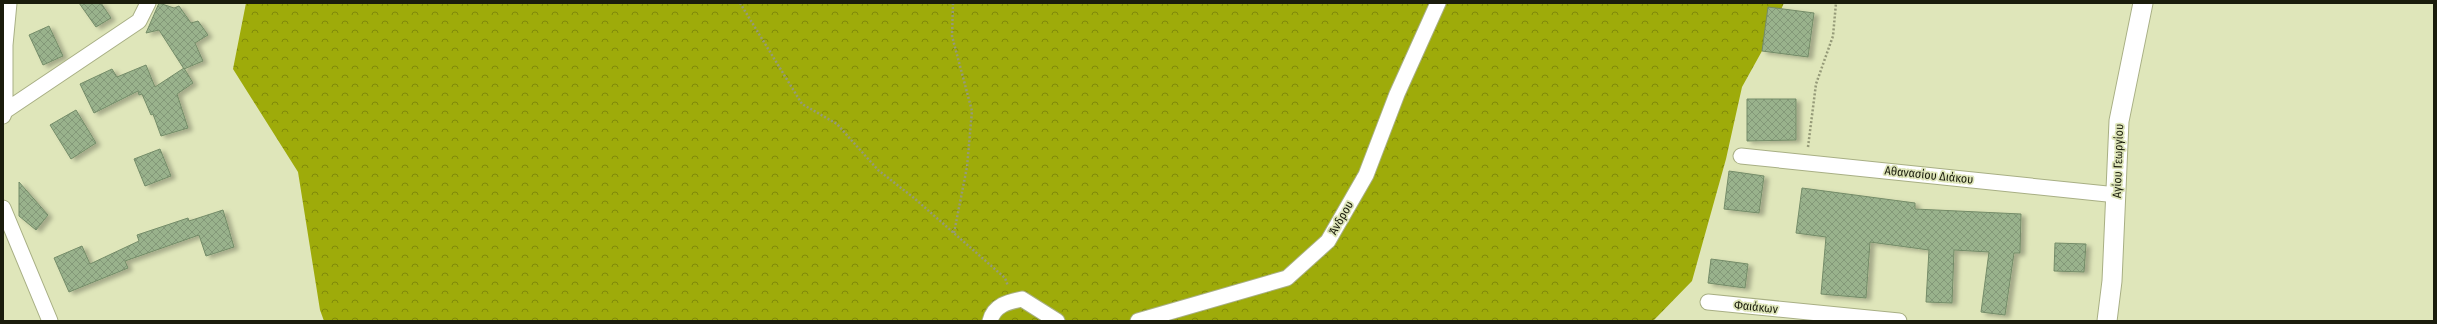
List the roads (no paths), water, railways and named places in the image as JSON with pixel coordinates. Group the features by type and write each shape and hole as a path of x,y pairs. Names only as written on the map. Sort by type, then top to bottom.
{"street":[{"path":"4,114 5,45 9,3"},
{"path":"4,114 138,21 148,3"},
{"name":"Άνδρου","path":"1138,321 1287,278 1328,241 1366,175 1397,94 1438,3"},
{"name":"Αγίου Γεωργίου","path":"2107,321 2112,281 2117,195 2119,121 2143,3"},
{"name":"Αθανασίου Διάκου","path":"1741,156 2117,195"},
{"path":"3,208 50,321"},
{"path":"990,321 998,308 1004,304 1022,299 1056,321"},
{"name":"Φαιάκων","path":"1708,302 1900,321"}]}
